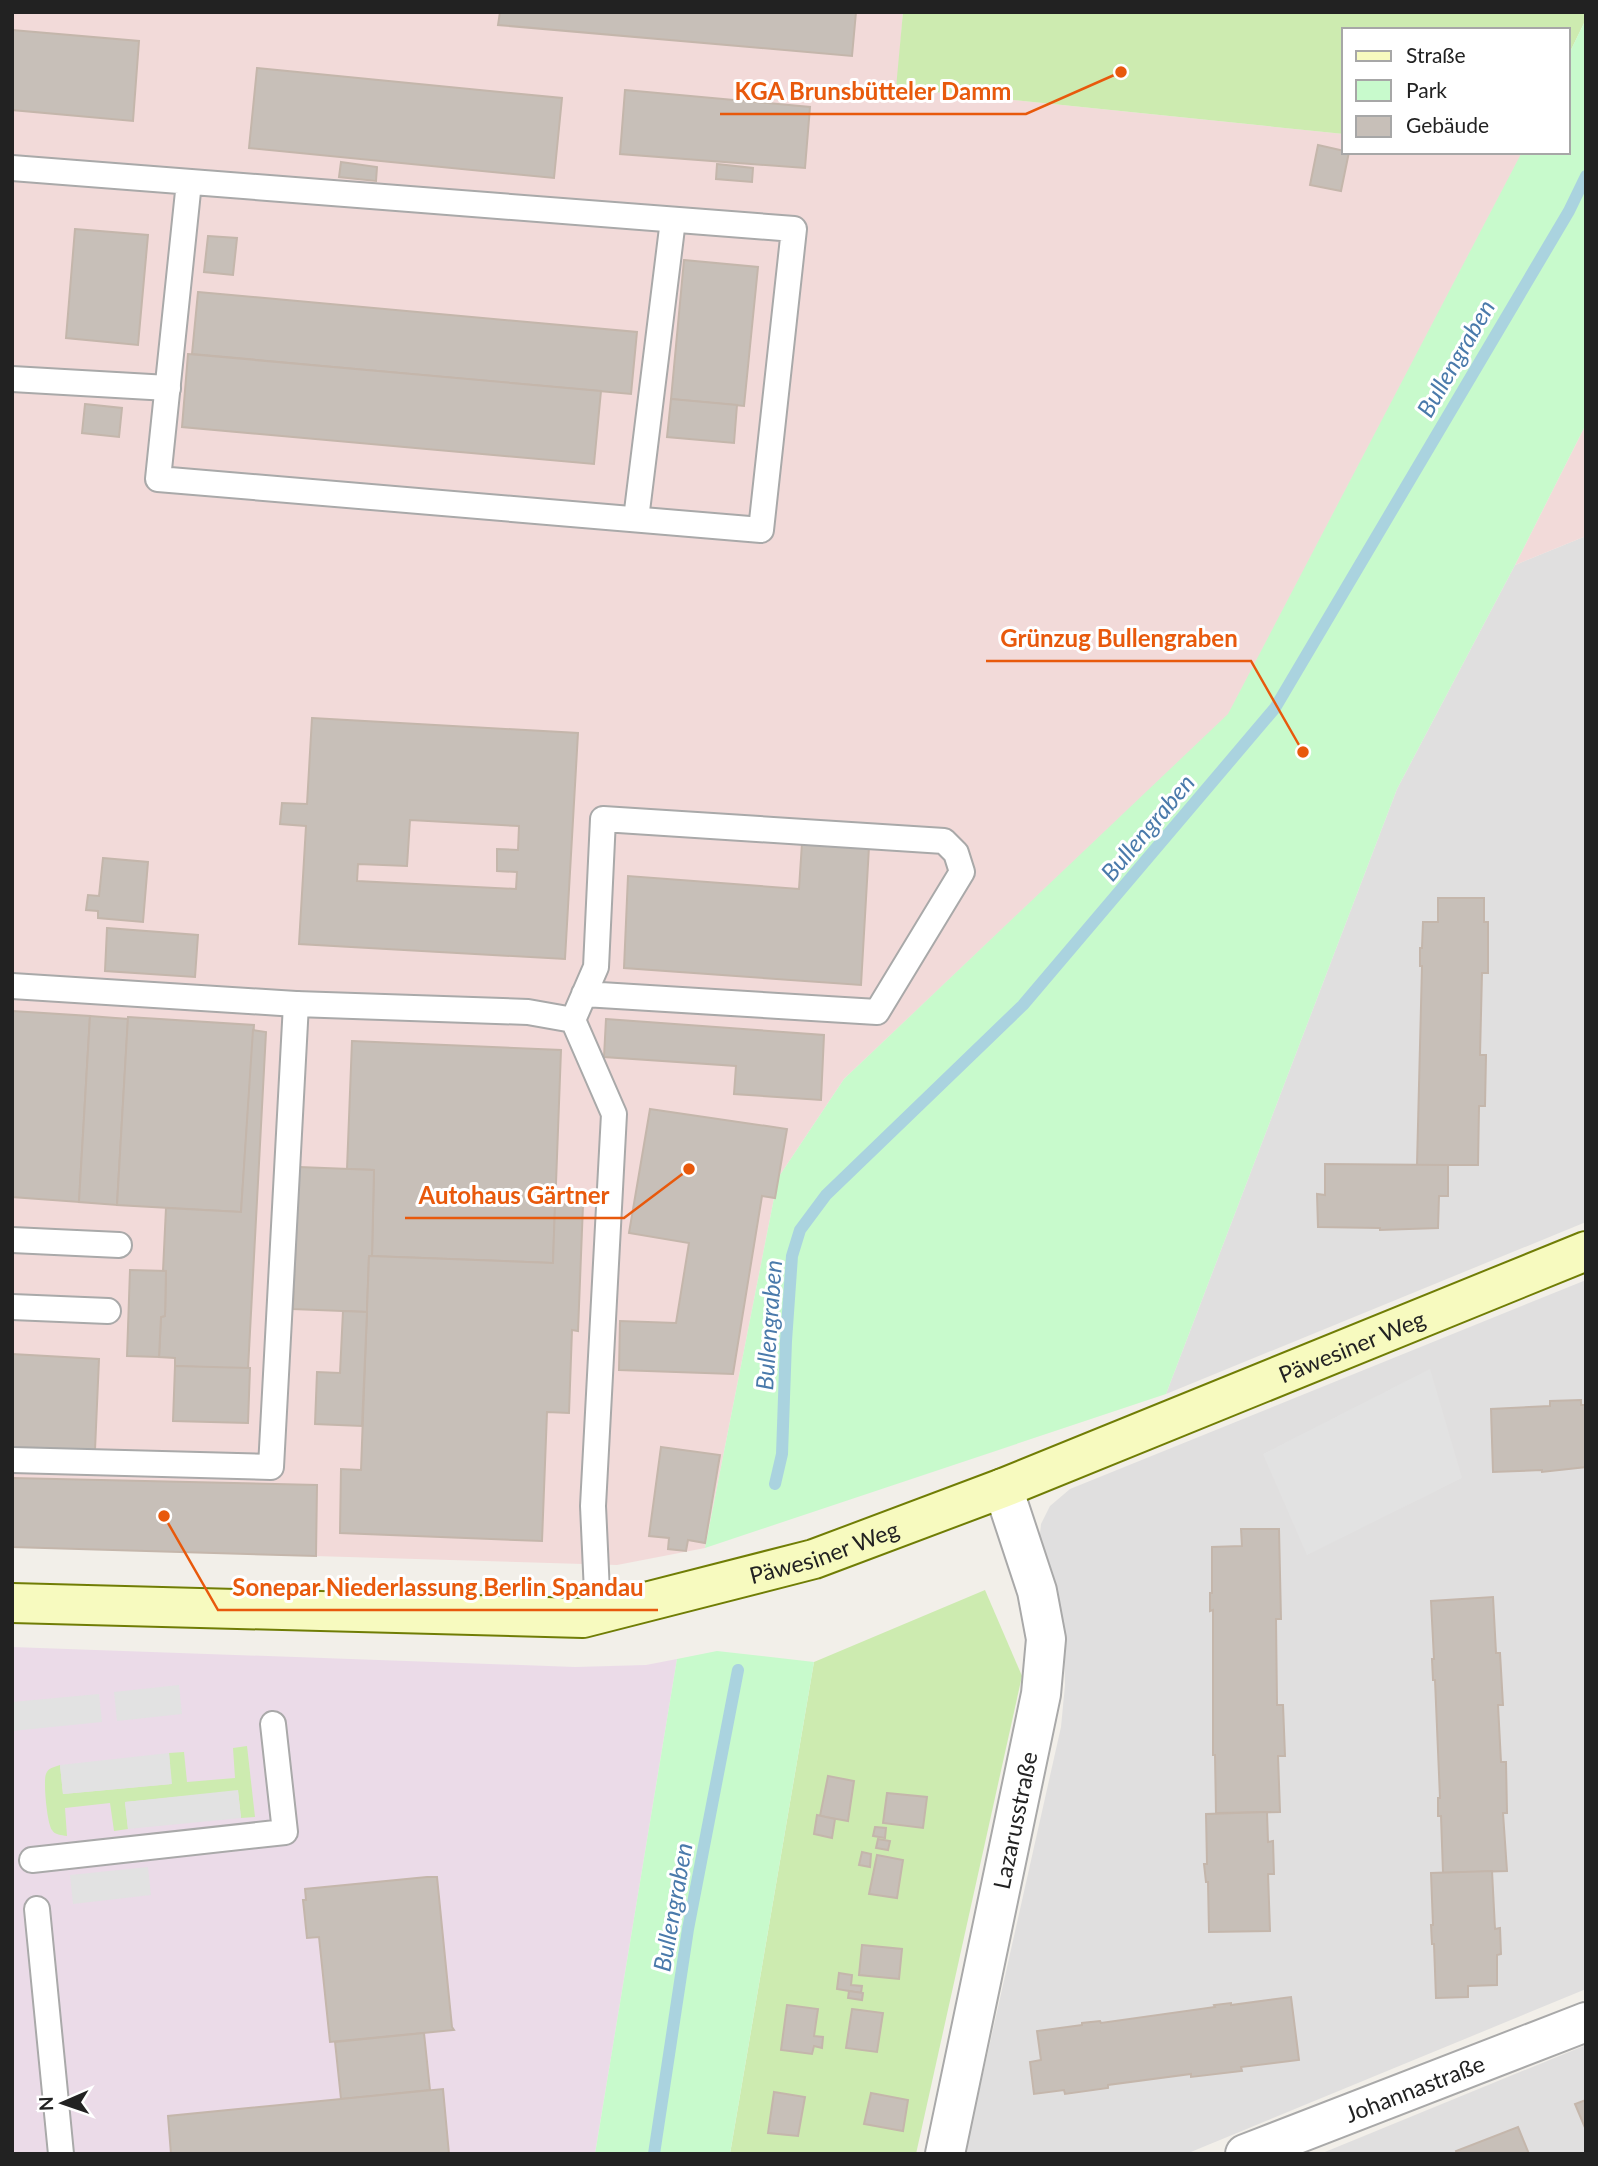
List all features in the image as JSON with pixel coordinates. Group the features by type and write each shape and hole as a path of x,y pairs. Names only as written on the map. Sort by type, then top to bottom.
{"street":[{"name":"Päwesiner Weg","path":"12,1603 583,1618 814,1559 1003,1488 1586,1251"},
{"name":"Lazarusstraße","path":"945,2154 1041,1694 1046,1639 1037,1591 1003,1488"},
{"name":"Johannastraße","path":"1245,2154 1586,2022"}],"lane":[{"path":"12,168 793,229 761,530 158,479 189,182"},
{"path":"636,519 673,220"},
{"path":"12,379 168,387"},
{"path":"584,994 877,1012 962,872 956,853 944,841 603,819 596,967 584,994 573,1020 614,1114 593,1506 598,1614"},
{"path":"12,986 296,1004 528,1013 573,1020"},
{"path":"12,1460 271,1467 296,1004"},
{"path":"12,1240 119,1245"},
{"path":"12,1307 108,1311"},
{"path":"32,1860 285,1832 273,1724"},
{"path":"37,1909 61,2154"}],"shaded area":[{"path":"12,12 903,12 897,88 1342,134 1342,154 1521,154 1228,715 844,1079 778,1178 705,1548 617,1565 12,1547"},
{"path":"1586,424 1586,536 1515,565"},
{"path":"1586,536 1586,1222 1166,1394 1397,789 1515,565"},
{"path":"1586,1280 1586,1989 1186,2154 965,2154 1061,1727 1065,1685 1059,1601 1039,1543 1041,1524 1050,1506 1070,1489"},
{"path":"1430,1369 1462,1478 1307,1555 1263,1454"},
{"path":"12,1647 575,1667 646,1665 677,1659 595,2154 12,2154"},
{"path":"179,1685 182,1714 117,1721 114,1692"},
{"path":"99,1694 102,1722 12,1731 12,1702"},
{"path":"169,1753 172,1784 63,1794 60,1765"},
{"path":"238,1790 241,1818 128,1829 125,1802"},
{"path":"148,1867 151,1895 73,1904 70,1875"},
{"path":"1586,2045 1586,2154 1320,2154"}],"green space":[{"path":"903,12 1586,12 1586,19 1570,52 1570,28 1342,28 1342,134 896,88"},
{"path":"1586,19 1586,424 1397,789 1166,1394 705,1548 778,1178 844,1079 1228,714 1521,154 1570,154 1570,52"},
{"path":"985,1590 1022,1676 916,2154 730,2154 814,1662"},
{"path":"717,1651 814,1662 730,2154 595,2154 677,1659"},
{"path":"247,1746 255,1817 241,1818 238,1791 125,1802 128,1829 114,1831 110,1803 65,1808 67,1836 58,1835 50,1826 45,1778 53,1767 60,1765 63,1794 171,1784 169,1753 184,1752 187,1782 235,1778 233,1748"}],"building":[{"path":"500,12 856,12 852,56 498,25"},
{"path":"12,30 139,41 133,121 12,110"},
{"path":"257,68 562,98 554,178 249,148"},
{"path":"625,90 810,107 805,168 620,154"},
{"path":"1318,145 1349,154 1341,191 1310,185"},
{"path":"341,162 377,167 376,181 339,177"},
{"path":"717,164 753,168 752,182 716,179"},
{"path":"75,229 148,235 138,345 66,338"},
{"path":"208,236 237,238 233,275 204,272"},
{"path":"684,260 758,267 744,406 671,399"},
{"path":"198,292 637,332 631,394 192,354"},
{"path":"188,354 601,391 594,464 182,427"},
{"path":"671,399 737,405 734,443 667,437"},
{"path":"85,404 122,408 119,437 82,433"},
{"path":"312,718 578,733 565,959 299,944 306,826 280,824 282,803 307,804","holes":["410,820 519,826 518,850 497,849 497,871 517,872 516,889 357,881 358,864 407,866"]},
{"path":"802,843 869,847 861,985 624,968 628,876 799,889"},
{"path":"103,858 148,862 143,922 98,918 98,911 86,910 88,895 99,896"},
{"path":"1438,898 1484,898 1484,922 1488,922 1488,973 1482,973 1480,1055 1486,1055 1485,1106 1479,1106 1478,1165 1417,1165 1422,966 1420,948 1423,922 1438,922"},
{"path":"107,928 198,935 195,977 105,971"},
{"path":"12,1011 90,1016 79,1202 12,1197"},
{"path":"90,1016 128,1019 117,1205 79,1202"},
{"path":"128,1017 254,1025 241,1212 117,1205"},
{"path":"606,1019 824,1035 821,1100 734,1094 736,1066 604,1057"},
{"path":"253,1030 266,1032 248,1369 175,1366 175,1358 159,1357 161,1317 165,1316 166,1271 163,1271 166,1208 241,1212"},
{"path":"352,1041 561,1050 553,1263 372,1256 374,1170 347,1169"},
{"path":"650,1109 787,1129 775,1198 762,1196 733,1374 619,1370 620,1321 676,1323 689,1243 629,1233"},
{"path":"1325,1164 1448,1165 1448,1196 1439,1196 1438,1228 1380,1230 1318,1227 1317,1194 1325,1195"},
{"path":"299,1167 374,1170 372,1256 369,1256 367,1312 293,1309"},
{"path":"555,1204 583,1205 578,1331 572,1330 569,1413 547,1412 542,1541 340,1533 341,1469 361,1470 369,1256 553,1263"},
{"path":"130,1270 166,1271 165,1316 161,1317 159,1357 127,1356"},
{"path":"343,1311 367,1312 362,1426 315,1424 317,1372 340,1373"},
{"path":"12,1354 99,1359 95,1450 12,1447"},
{"path":"175,1366 250,1368 248,1423 173,1421"},
{"path":"1581,1400 1581,1405 1586,1405 1586,1467 1542,1472 1493,1472 1491,1409 1550,1406 1550,1401"},
{"path":"661,1447 720,1455 705,1543 688,1540 686,1551 668,1549 669,1538 649,1536"},
{"path":"12,1478 317,1485 316,1556 12,1547"},
{"path":"1241,1529 1279,1529 1281,1619 1276,1619 1277,1705 1283,1705 1285,1756 1278,1756 1280,1812 1216,1813 1213,1755 1213,1610 1210,1611 1212,1547 1242,1546"},
{"path":"1493,1597 1496,1653 1500,1653 1503,1705 1498,1705 1501,1762 1506,1762 1507,1813 1503,1813 1507,1871 1443,1873 1441,1816 1438,1816 1440,1798 1431,1601"},
{"path":"828,1776 854,1781 848,1821 820,1816"},
{"path":"887,1793 927,1797 923,1828 883,1823"},
{"path":"1267,1812 1268,1842 1273,1841 1274,1874 1268,1874 1270,1931 1209,1932 1208,1882 1204,1864 1207,1864 1206,1814"},
{"path":"817,1815 835,1819 832,1838 814,1834"},
{"path":"875,1827 886,1828 885,1838 873,1836"},
{"path":"878,1839 890,1841 888,1850 876,1848"},
{"path":"862,1852 871,1854 870,1867 859,1865"},
{"path":"877,1855 903,1860 897,1898 869,1894"},
{"path":"1492,1871 1495,1929 1500,1928 1501,1954 1497,1955 1497,1985 1468,1986 1468,1997 1436,1998 1431,1873"},
{"path":"437,1877 454,2030 330,2042 319,1937 307,1938 303,1900 306,1900 305,1889"},
{"path":"862,1945 902,1949 899,1979 859,1975"},
{"path":"839,1973 852,1975 851,1985 862,1986 861,1993 837,1989"},
{"path":"849,1991 863,1993 862,2000 848,1998"},
{"path":"1291,1997 1299,2060 1241,2067 1242,2071 1191,2077 1191,2074 1108,2085 1108,2088 1065,2094 1064,2090 1034,2094 1030,2062 1041,2060 1037,2031 1215,2007 1214,2005"},
{"path":"787,2005 818,2009 814,2036 823,2037 822,2048 814,2046 812,2054 781,2050"},
{"path":"852,2009 883,2013 877,2052 846,2048"},
{"path":"424,2033 430,2090 341,2099 335,2042"},
{"path":"443,2089 449,2154 171,2154 168,2116"},
{"path":"774,2092 805,2097 798,2136 768,2133"},
{"path":"871,2093 908,2100 903,2131 864,2124"},
{"path":"1586,2100 1586,2130 1575,2104"},
{"path":"1518,2127 1529,2154 1457,2154 1456,2151"}],"waterway":[{"name":"Bullengraben","path":"775,1484 782,1454 792,1256 800,1230 826,1195 1023,1005 1275,708 1569,211 1586,176"},
{"name":"Bullengraben","path":"654,2154 688,1929 738,1670"}],"place":[{"name":"KGA Brunsbütteler Damm","path":"1121,72"},
{"name":"Grünzug Bullengraben","path":"1303,752"},
{"name":"Autohaus Gärtner","path":"689,1169"},
{"name":"Sonepar Niederlassung Berlin Spandau","path":"164,1516"}]}
